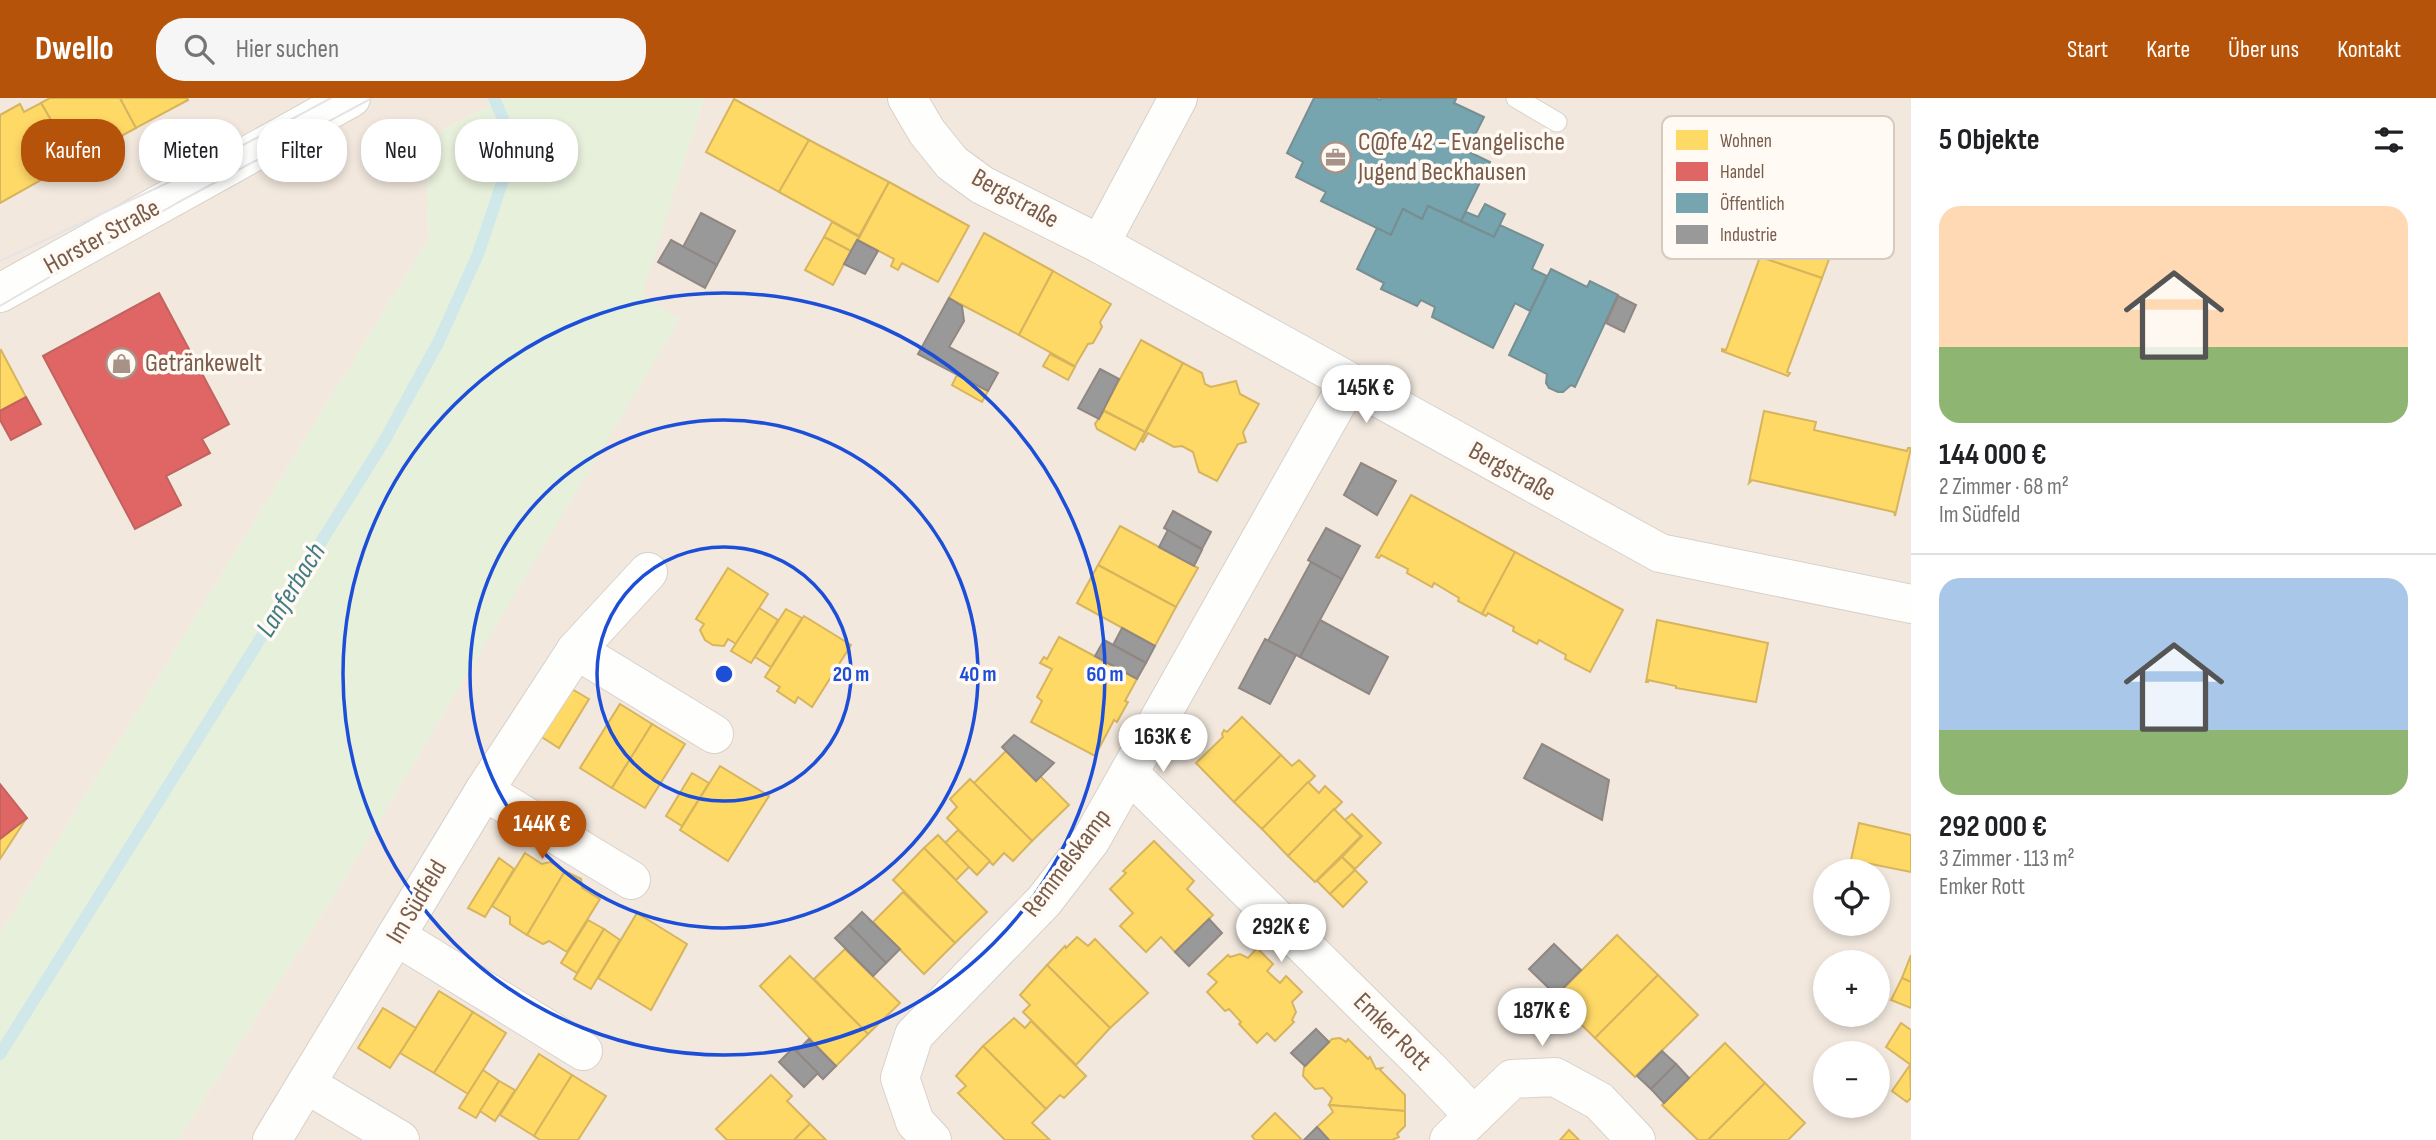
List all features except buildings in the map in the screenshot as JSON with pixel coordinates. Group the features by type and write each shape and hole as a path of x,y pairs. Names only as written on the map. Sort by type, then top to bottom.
{"street":[{"name":"Horster Straße","path":"0,293 351,98"},
{"name":"Bergstraße","path":"907,98 935,143 953,163 982,185 1100,244 1660,553 1911,604"},
{"path":"1100,244 1178,98"},
{"name":"Remmelskamp","path":"932,1140 915,1122 900,1078 914,1035 1044,901 1091,840 1349,382"},
{"name":"Im Südfeld","path":"272,1140 484,791 576,650 648,572"},
{"path":"576,650 714,734"},
{"name":"Emker Rott","path":"1129,773 1428,1068 1461,1128"},
{"path":"484,791 631,880"},
{"path":"397,936 583,1051"},
{"path":"1461,1128 1511,1079 1555,1077 1599,1101 1636,1140"},
{"path":"306,1084 400,1140"}],"lane":[{"path":"1516,98 1557,122"}],"shaded area":[{"path":"0,98 503,98 464,119 455,119 455,124 441,131 441,119 361,119 361,182 427,182 429,238 0,934"},
{"path":"704,98 1911,98 1911,1140 178,1140 347,875 679,319 641,295"}],"green space":[{"path":"503,98 704,98 642,295 680,319 347,875 178,1140 0,1140 0,934 429,238 427,182 441,182 441,131 455,124 455,182 578,182 578,119 464,119"}],"waterway":[{"name":"Lanferbach","path":"0,1054 383,443 439,341 478,254 505,174 503,119 494,98"}],"tram line":[{"path":"0,261 206,165 331,98"},
{"path":"0,306 177,203 372,98"}],"place":[{"name":"C@fe 42 - Evangelische Jugend Beckhausen","path":"1335,157"},
{"name":"Getränkewelt","path":"122,363"}]}
